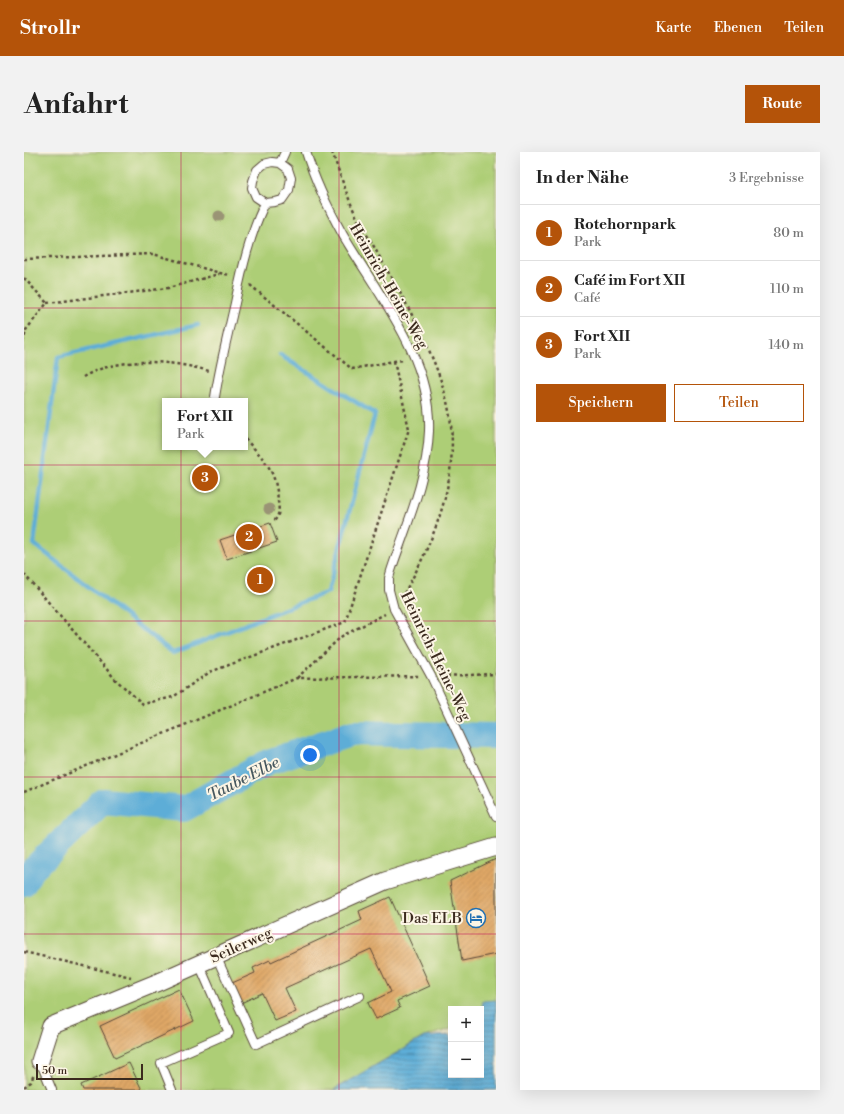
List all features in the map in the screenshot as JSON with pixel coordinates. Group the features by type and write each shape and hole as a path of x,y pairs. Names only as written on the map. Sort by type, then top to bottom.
{"street":[{"name":"Seilerweg","path":"40,1061 51,1026 156,983 385,881 496,847"}],"lane":[{"path":"280,163 285,152"},
{"name":"Heinrich-Heine-Weg","path":"306,152 318,184 333,216 393,316 415,360 428,403 428,438 423,475 418,495 394,560 389,578 390,595 394,609 431,676 496,816"},
{"path":"272,162 280,163 288,169 291,178 289,190 282,200 265,203 256,197 252,188 257,170 264,164 272,162"},
{"path":"215,397 241,276 256,220 265,203"},
{"path":"216,956 256,1044 360,996"},
{"path":"172,1090 161,1063 229,1033 199,964"},
{"name":"Seilerweg","path":"40,1061 52,1090"}],"path":[{"path":"24,259 153,254 220,273 241,276 352,369 394,361 415,360"},
{"path":"24,340 26,330 47,303 168,288 220,273"},
{"path":"24,278 47,303"},
{"path":"24,574 116,680 143,704 173,697 210,672 345,622 409,429 394,361"},
{"path":"83,377 111,366 127,363 167,363 186,365 202,369"},
{"path":"248,442 266,462 272,471 275,480 279,510 277,518 273,522"},
{"path":"24,792 297,678 342,636 394,609"},
{"path":"297,678 496,674"},
{"path":"24,952 133,977"}],"green space":[{"path":"24,152 496,152 496,1016 484,1019 484,1006 448,1006 448,1030 424,1037 333,1090 24,1090"}],"water":[{"path":"496,1000 496,1090 333,1090 424,1037 448,1035 448,1078 484,1078 483,1001"}],"building":[{"path":"270,523 277,542 227,559 220,540"},
{"name":"Das ELB","path":"496,859 496,954 462,961 450,881"},
{"path":"390,897 430,986 397,1001 400,1008 376,1019 368,1003 391,992 371,949 285,988 296,1012 275,1021 262,993 241,1003 232,983 255,973 253,968 270,960 271,962 362,920 359,911"},
{"path":"179,989 194,1021 115,1058 100,1026"},
{"path":"129,1063 142,1090 83,1090 81,1085"}],"waterway":[{"path":"198,325 58,357 34,544 173,653 328,592 375,414 280,355"},
{"name":"Taube Elbe","path":"24,883 30,872 103,801 184,809 268,762 353,733 496,736"}],"place":[{"name":"Fort XII","path":"205,478"},
{"name":"Café im Fort XII","path":"249,537"},
{"name":"Rotehornpark","path":"260,580"},
{"name":"Das ELB","path":"476,918"}]}
